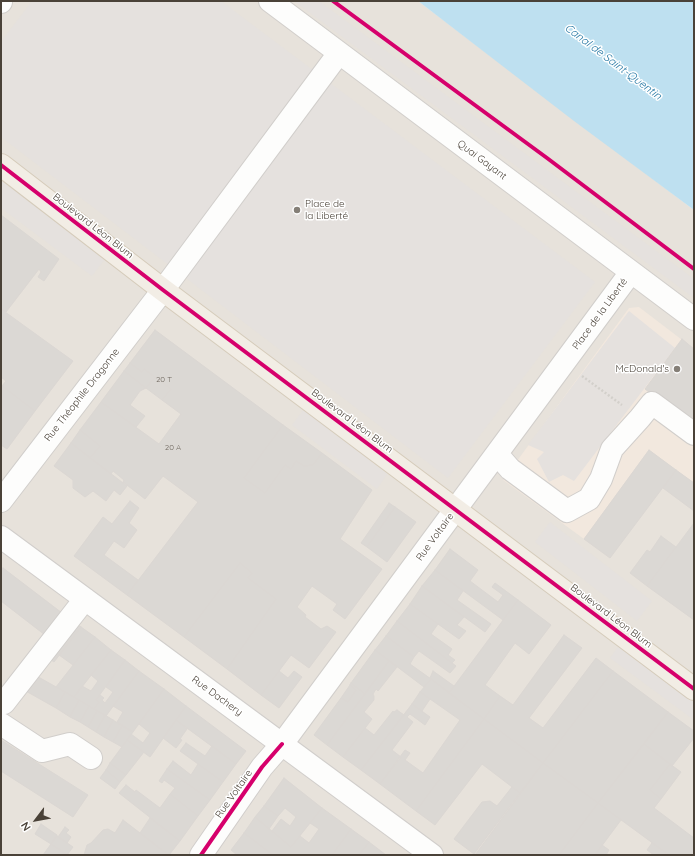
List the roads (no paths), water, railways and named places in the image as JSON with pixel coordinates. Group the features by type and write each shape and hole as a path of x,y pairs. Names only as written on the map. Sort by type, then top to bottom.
{"main road":[{"name":"Boulevard Léon Blum","path":"1,165 163,290 694,689"}],"street":[{"name":"Quai Gayant","path":"270,1 694,319"},
{"name":"Rue Théophile Dragonne","path":"1,501 163,290 339,53"},
{"name":"Place de la Liberté","path":"455,509 631,272"},
{"path":"497,454 510,469 567,511 589,499 601,479 612,449 652,403 694,434"},
{"name":"Rue Voltaire","path":"201,855 262,767 282,744 455,509"},
{"name":"Rue Dachery","path":"1,537 432,855"},
{"path":"4,703 85,599"},
{"path":"1,724 42,751 70,744 91,758"}],"water":[{"name":"Canal de Saint-Quentin","path":"418,1 694,1 694,210 574,121"}],"place":[{"name":"Place de la Liberté","path":"297,210"},
{"name":"McDonald's","path":"677,369"}]}
